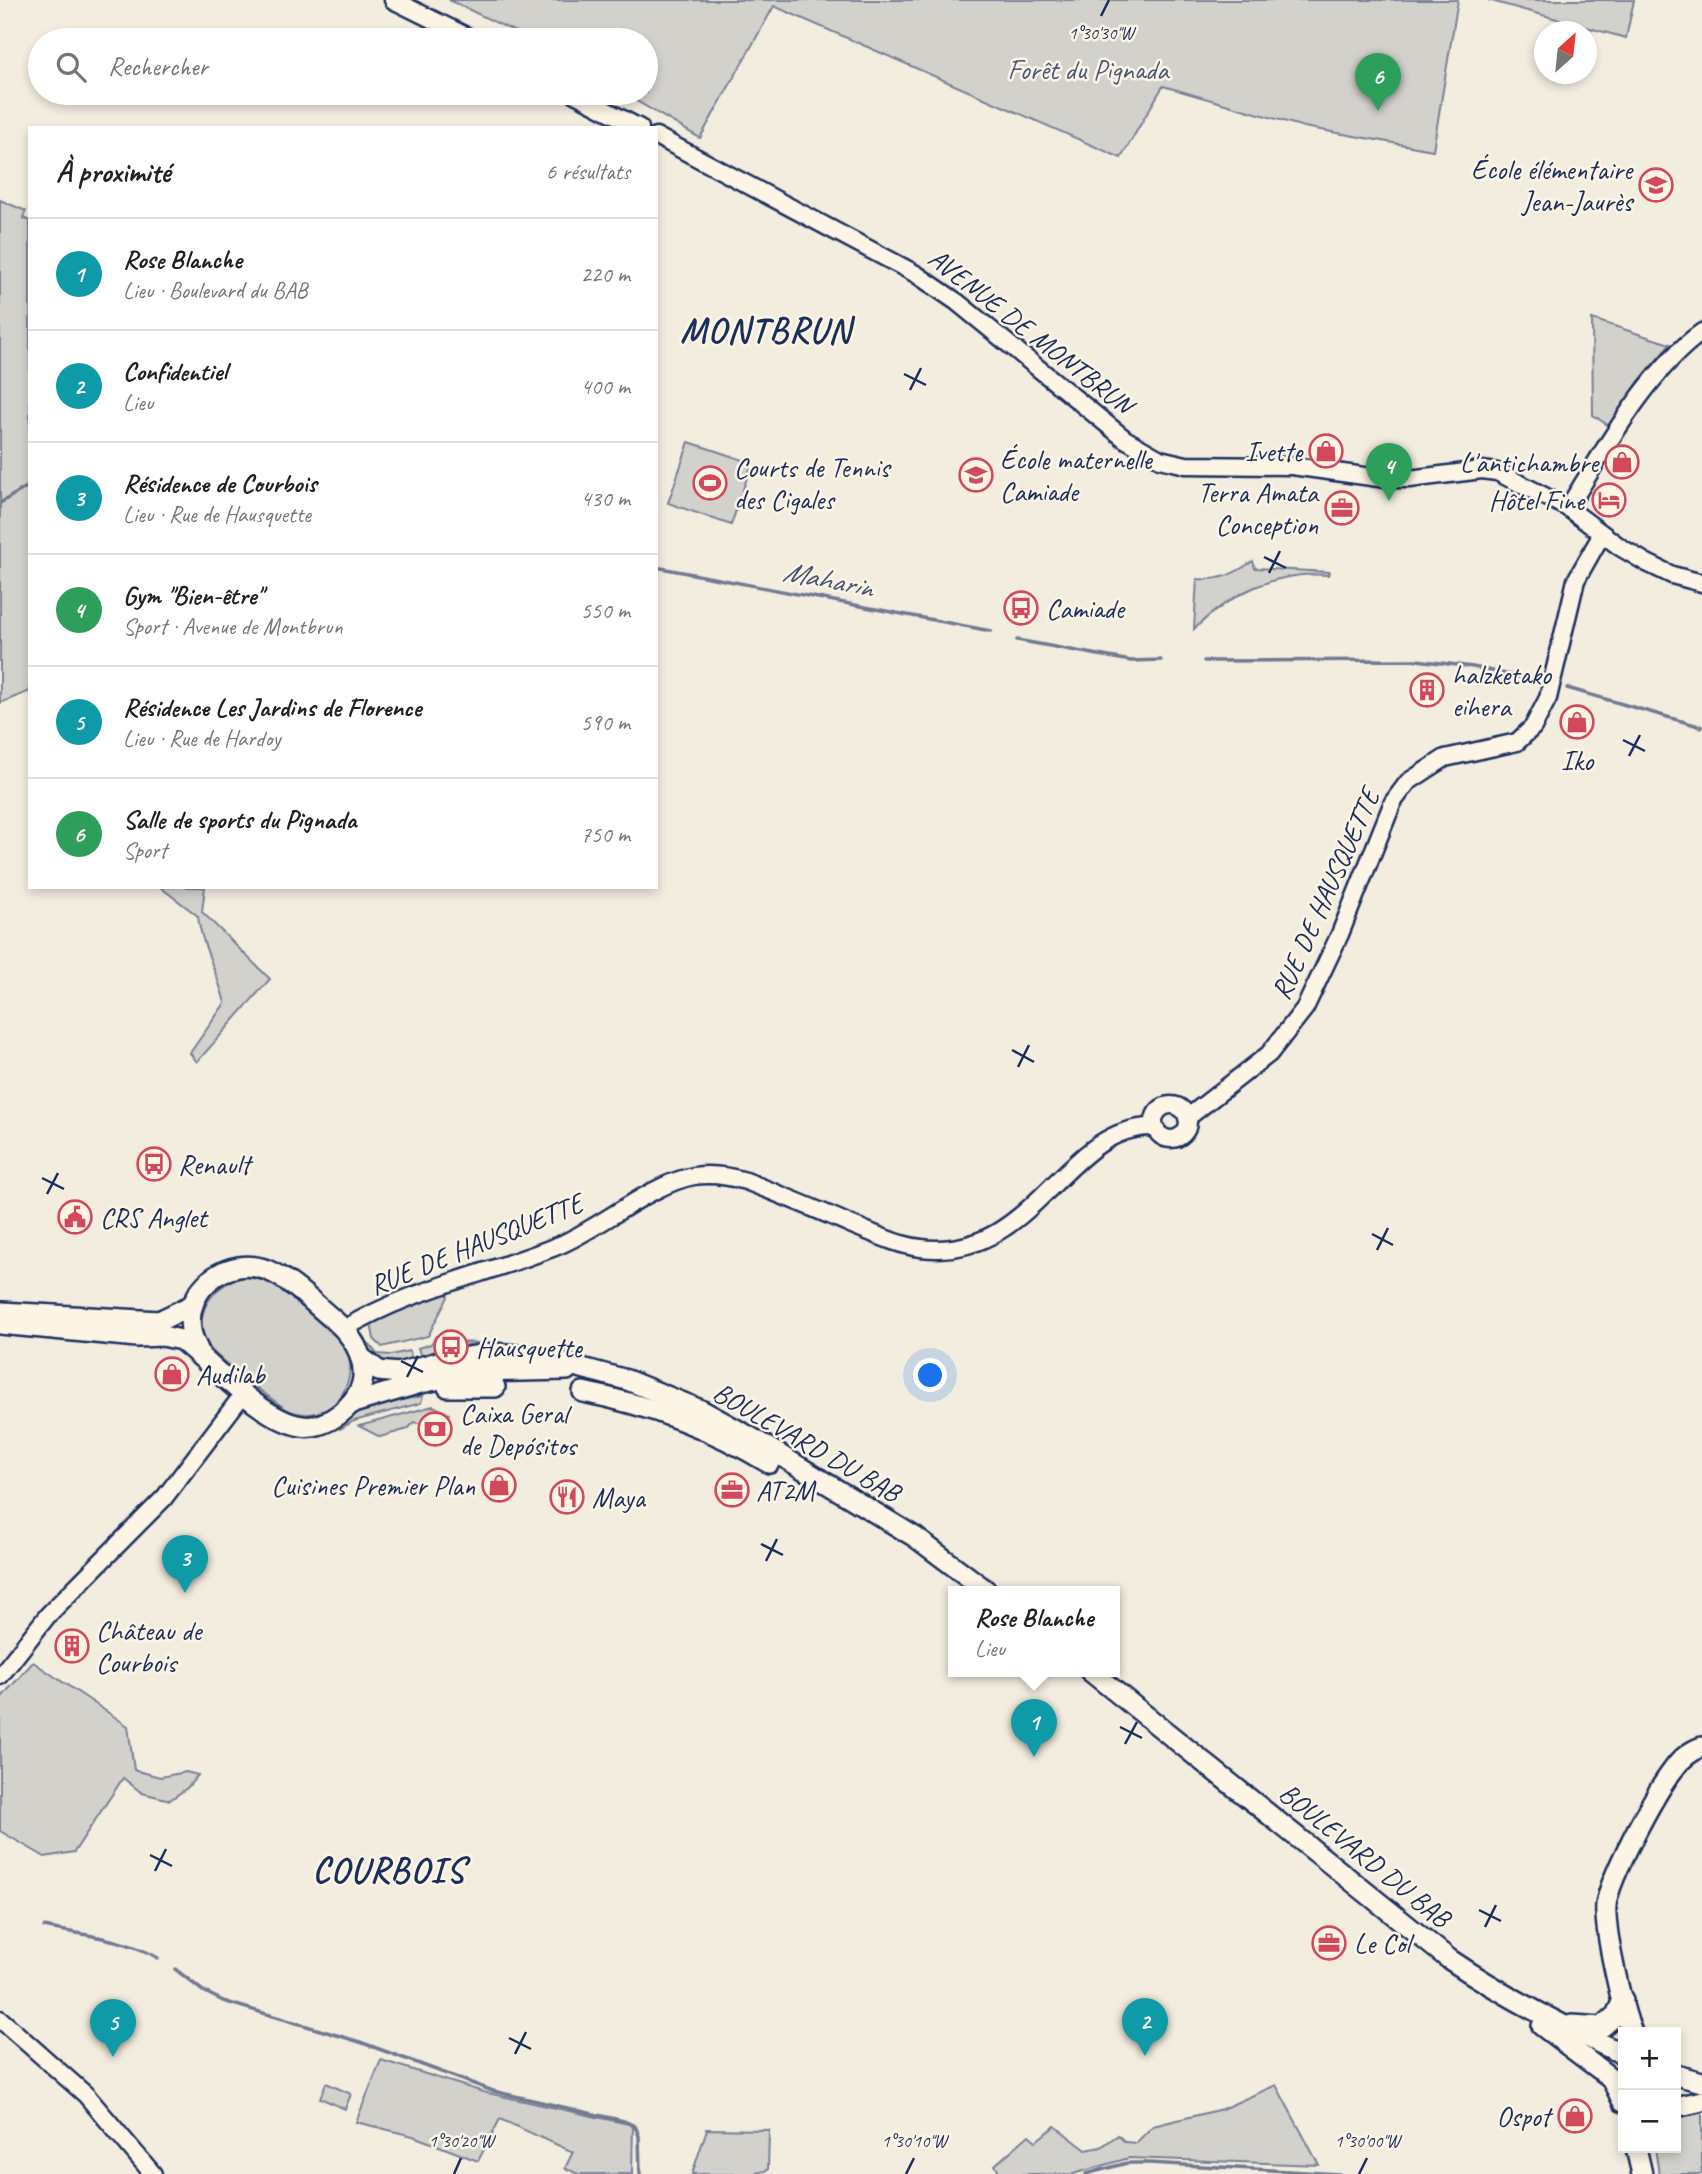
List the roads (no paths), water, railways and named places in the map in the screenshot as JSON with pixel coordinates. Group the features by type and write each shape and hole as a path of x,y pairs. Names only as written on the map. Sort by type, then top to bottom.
{"main road":[{"path":"0,1324 54,1331 163,1336 181,1340 282,1422 304,1427 329,1422 350,1404 363,1378 360,1357 344,1329 282,1277 264,1269 225,1270 197,1293 192,1305 191,1330 201,1355"},
{"path":"0,1312 159,1321 192,1305"},
{"path":"0,1334 54,1331"},
{"name":"BOULEVARD DU BAB","path":"360,1357 379,1371 398,1373 438,1362 494,1353 541,1357 627,1380 701,1410 915,1537 980,1586"},
{"name":"BOULEVARD DU BAB","path":"350,1404 404,1387 475,1372 585,1370"},
{"path":"404,1387 495,1387"},
{"path":"583,1392 626,1401 703,1429 751,1452 881,1530 915,1537"},
{"name":"BOULEVARD DU BAB","path":"1097,1677 1449,1959 1494,1990 1559,2025 1618,2052"},
{"path":"1631,2027 1607,1927 1606,1905 1610,1888 1620,1864 1673,1770 1697,1749"},
{"path":"1494,1990 1611,2078 1618,2092"},
{"path":"1559,2025 1602,2027 1616,2015 1623,2000"},
{"path":"1681,2106 1702,2101"},
{"path":"1637,2153 1642,2174"},
{"path":"1648,2153 1651,2174"}],"street":[{"path":"393,0 450,28"},
{"path":"596,105 636,126"},
{"name":"AVENUE DE MONTBRUN","path":"658,137 916,274 957,302 1125,439 1160,460 1186,465 1292,466 1386,479 1409,479 1482,470 1510,476 1568,508 1602,534 1664,571 1702,583"},
{"path":"1568,508 1659,373 1673,355 1702,332"},
{"name":"RUE DE HAUSQUETTE","path":"1187,1118 1269,1054 1305,1009 1340,934 1393,802 1408,782 1445,758 1517,742 1533,727 1548,698 1576,580 1602,534"},
{"path":"1167,1106 1177,1107 1187,1118 1187,1129 1175,1139 1160,1136 1154,1127 1155,1116 1167,1106"},
{"name":"RUE DE HAUSQUETTE","path":"344,1329 388,1305 563,1243 672,1183 694,1176 729,1176 746,1181 899,1244 931,1248 957,1247 983,1240 1016,1222 1105,1140 1124,1132 1154,1127"},
{"path":"0,1676 48,1615 164,1498 244,1393"},
{"path":"0,2019 86,2095 153,2174"}],"waterway":[{"name":"Maharin","path":"0,503 28,486"},
{"name":"Maharin","path":"658,567 991,631"},
{"name":"Maharin","path":"1017,640 1131,661 1161,660"},
{"name":"Maharin","path":"1204,661 1417,660 1473,667 1538,681"},
{"name":"Maharin","path":"1567,688 1702,727"},
{"path":"44,1927 117,1942 158,1958"},
{"path":"175,1969 203,1991 223,2001 360,2042 493,2091 624,2121 635,2126 639,2136 640,2174"},
{"path":"1086,2174 1127,2163 1339,2174"}],"place":[{"name":"Salle de sports du Pignada","path":"1378,111"},
{"name":"École élémentaire Jean-Jaurès","path":"1656,185"},
{"name":"Ivette","path":"1326,451"},
{"name":"L'antichambre","path":"1622,462"},
{"name":"École maternelle Camiade","path":"976,475"},
{"name":"Courts de Tennis des Cigales","path":"710,483"},
{"name":"Hôtel Fine","path":"1609,500"},
{"name":"Gym \"Bien-être\"","path":"1389,501"},
{"name":"Terra Amata Conception","path":"1342,508"},
{"name":"Camiade","path":"1021,608"},
{"name":"halzketako eihera","path":"1427,690"},
{"name":"Iko","path":"1577,722"},
{"name":"Renault","path":"154,1164"},
{"name":"CRS Anglet","path":"75,1217"},
{"name":"Hausquette","path":"451,1347"},
{"name":"Audilab","path":"172,1374"},
{"name":"Caixa Geral de Depósitos","path":"435,1429"},
{"name":"Cuisines Premier Plan","path":"499,1485"},
{"name":"AT2M","path":"732,1490"},
{"name":"Maya","path":"567,1497"},
{"name":"Résidence de Courbois","path":"185,1593"},
{"name":"Château de Courbois","path":"72,1646"},
{"name":"Rose Blanche","path":"1034,1757"},
{"name":"Le Col","path":"1329,1943"},
{"name":"Confidentiel","path":"1145,2056"},
{"name":"Résidence Les Jardins de Florence","path":"113,2057"},
{"name":"Ospot","path":"1575,2116"}],"district":[{"name":"MONTBRUN","path":"766,330"},
{"name":"COURBOIS","path":"389,1870"}],"park label":[{"name":"Forêt du Pignada","path":"1088,69"}]}
